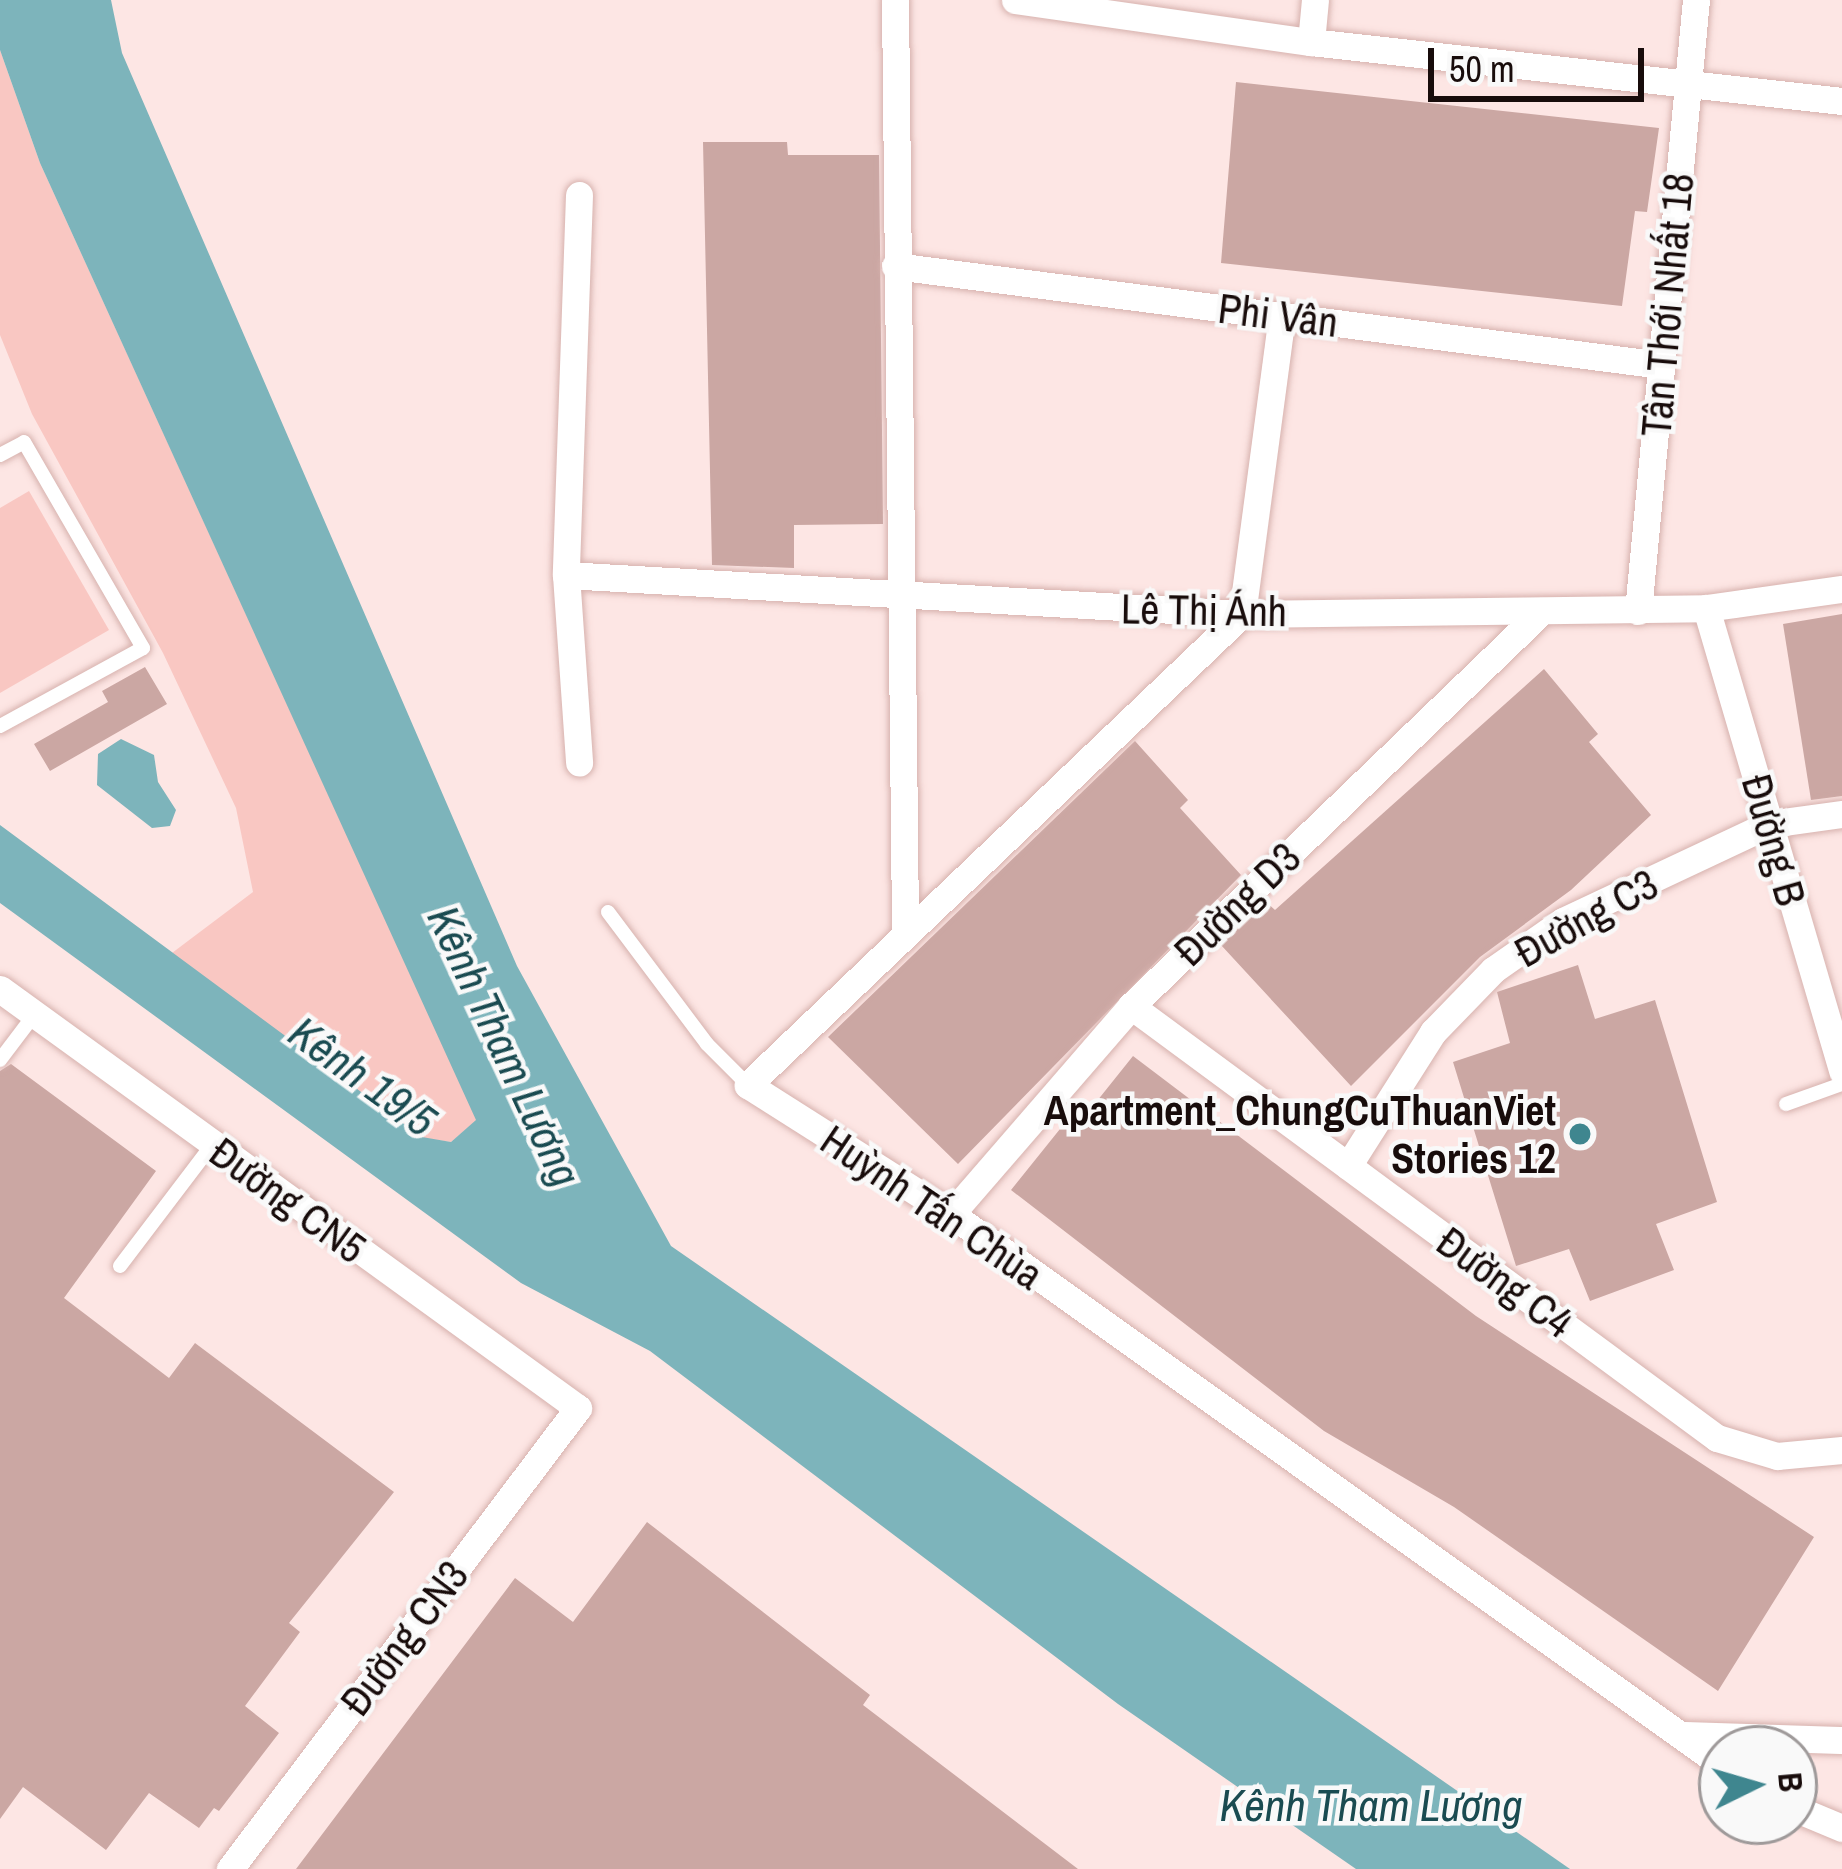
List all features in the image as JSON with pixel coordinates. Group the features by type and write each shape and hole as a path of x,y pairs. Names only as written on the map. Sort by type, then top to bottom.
{"street":[{"path":"896,0 898,600 905,930"},
{"path":"1015,0 1311,42 1842,100"},
{"path":"1311,42 1315,0"},
{"name":"Tân Thới Nhất 18","path":"1638,611 1696,0"},
{"path":"579,195 566,575 579,763"},
{"name":"Phi Vân","path":"895,266 1661,364"},
{"path":"748,1085 905,930 1242,614 1282,315"},
{"name":"Lê Thị Ánh","path":"566,575 898,600 1242,614 1638,611 1706,608 1842,589"},
{"name":"Đường B","path":"1706,608 1842,1072"},
{"name":"Đường D3","path":"951,1214 1131,1006 1542,611"},
{"name":"Đường C3","path":"1348,1166 1433,1032 1493,970 1563,921 1769,824 1842,814"},
{"name":"Đường CN5","path":"0,989 578,1408"},
{"name":"Đường C4","path":"1131,1006 1717,1438 1777,1456 1842,1450"},
{"name":"Huỳnh Tấn Chùa","path":"748,1085 951,1214 1698,1751"},
{"name":"Đường CN3","path":"230,1869 578,1408"},
{"name":"Huỳnh Tấn Chùa","path":"1667,1733 1736,1743 1842,1740"}],"lane":[{"path":"0,455 24,442 143,648 0,726"},
{"path":"608,912 707,1044 748,1085"},
{"path":"0,1060 34,1015"},
{"path":"1786,1104 1842,1084"},
{"path":"120,1266 212,1145"}],"shaded area":[{"path":"0,50 40,163 477,1120 451,1142 423,1138 172,953 253,892 236,808 163,653 32,414 0,335"},
{"path":"29,491 109,630 0,693 0,508"}],"water":[{"name":"Kênh Tham Lương","path":"0,0 111,0 122,53 517,966 671,1246 1570,1869 1356,1869 1118,1704 650,1351 521,1283 0,903 0,825 422,1137 451,1142 476,1120 40,163 0,50"},
{"path":"121,739 154,755 158,782 176,810 170,826 152,828 97,785 98,754"}],"building":[{"path":"1236,82 1659,128 1647,212 1635,211 1622,306 1221,263"},
{"path":"703,142 787,142 788,155 879,155 883,524 794,525 794,568 712,565"},
{"path":"1842,614 1842,796 1811,800 1783,624"},
{"path":"145,667 167,704 50,771 34,744 108,702 102,691"},
{"path":"1544,669 1598,734 1589,742 1651,815 1571,890 1480,957 1351,1086 1221,945 1266,902 1275,910"},
{"path":"1135,741 1188,800 1180,808 1241,875 958,1164 828,1037"},
{"name":"Apartment_ChungCuThuanViet Stories 12","path":"1578,965 1595,1019 1655,1000 1717,1202 1656,1224 1674,1270 1590,1301 1569,1249 1516,1266 1453,1062 1510,1043 1497,992"},
{"path":"1133,1056 1476,1316 1814,1537 1718,1691 1454,1507 1324,1431 1011,1190 1064,1124 1073,1131"},
{"path":"11,1064 156,1171 64,1298 169,1378 195,1343 394,1492 289,1623 300,1632 245,1706 279,1733 219,1811 214,1808 199,1828 149,1793 106,1850 23,1787 0,1819 0,1071"},
{"path":"647,1522 870,1695 863,1705 1078,1869 296,1869 515,1578 573,1622"}],"place":[{"name":"Apartment_ChungCuThuanViet Stories 12","path":"1580,1134"}],"water label":[{"name":"Kênh 19/5","path":"363,1076"}]}
